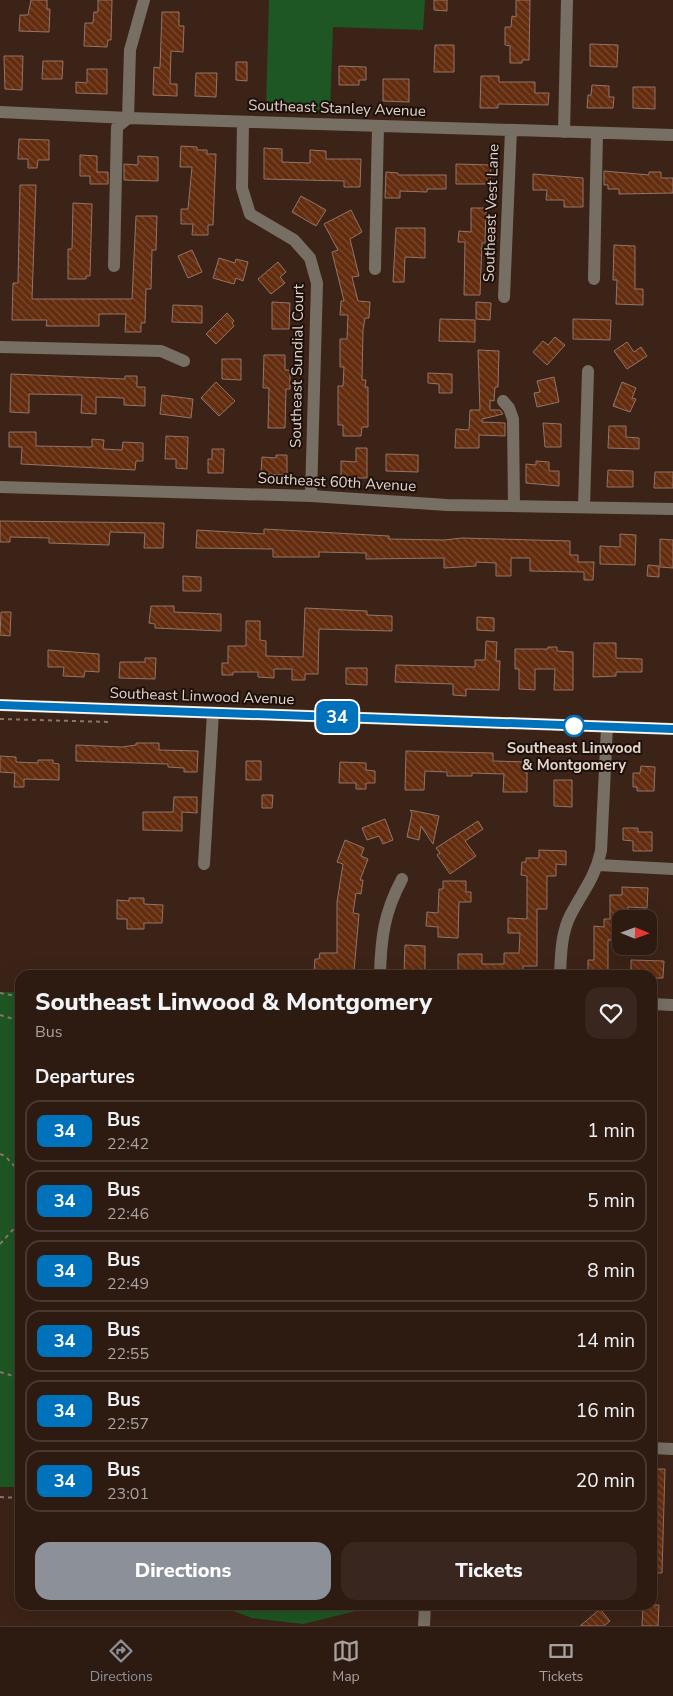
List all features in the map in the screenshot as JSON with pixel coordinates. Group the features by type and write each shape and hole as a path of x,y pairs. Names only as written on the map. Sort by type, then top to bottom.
{"main road":[{"name":"Southeast Linwood Avenue","path":"0,706 673,729"}],"street":[{"path":"114,266 117,127 128,118 130,50 144,0"},
{"path":"564,132 568,0"},
{"name":"Southeast Stanley Avenue","path":"0,112 243,122 673,135"},
{"name":"Southeast Sundial Court","path":"243,122 242,188 250,214 260,222 281,231 294,240 310,258 317,284 311,496"},
{"path":"375,269 378,126"},
{"name":"Southeast Vest Lane","path":"504,297 511,130"},
{"path":"594,279 597,133"},
{"path":"0,347 161,351 184,361"},
{"path":"584,507 588,371"},
{"path":"503,401 509,408 513,419 514,506"},
{"name":"Southeast 60th Avenue","path":"0,487 311,496 447,504 673,509"},
{"path":"204,864 213,713"},
{"path":"560,970 562,941 566,927 571,914 589,887 598,865 602,839 607,727"},
{"path":"598,865 673,868"},
{"path":"380,970 382,929 393,896 402,879"},
{"path":"657,1004 673,1005"},
{"path":"657,1448 673,1449"},
{"path":"424,1626 425,1610"}],"path":[{"path":"0,993 15,996"},
{"path":"0,1014 15,1019"},
{"path":"0,1154 5,1156 15,1167"},
{"path":"0,1244 15,1228"},
{"path":"0,1372 15,1376"},
{"path":"0,1497 15,1498"}],"green space":[{"path":"269,0 425,0 423,30 333,27 330,111 266,109"},
{"path":"0,992 15,992 15,1487 0,1487"},
{"path":"230,1610 417,1610 356,1611 303,1624 252,1618"}],"building":[{"path":"31,0 47,0 47,9 50,9 49,32 19,31 20,15 28,15"},
{"path":"98,0 112,0 111,40 108,40 107,47 84,46 85,23 93,23 94,12 98,12"},
{"path":"434,0 447,0 447,11 434,10"},
{"path":"516,0 530,0 529,60 522,60 522,63 510,63 510,46 505,45 505,27 511,27 512,16 516,17"},
{"path":"162,12 179,12 179,26 184,26 183,52 171,51 170,84 177,84 177,96 153,95 154,67 160,68"},
{"path":"590,44 618,45 617,67 590,66"},
{"path":"435,45 454,45 454,72 434,72"},
{"path":"4,56 23,56 22,90 5,89"},
{"path":"43,61 63,61 62,79 42,79"},
{"path":"236,62 247,62 247,81 236,80"},
{"path":"339,66 366,67 366,80 359,80 359,85 339,85"},
{"path":"87,69 107,69 107,94 76,93 76,82 87,83"},
{"path":"196,73 217,73 216,97 195,96"},
{"path":"481,76 499,76 499,82 535,82 535,93 549,93 548,105 498,104 498,108 480,108"},
{"path":"383,79 409,79 409,102 383,101"},
{"path":"592,85 609,86 609,97 614,97 613,108 587,108 588,95 591,95"},
{"path":"633,87 655,87 655,109 633,108"},
{"path":"19,139 49,140 49,160 38,160 37,168 28,168 28,159 18,159"},
{"path":"181,146 197,147 197,150 207,150 207,154 216,154 213,225 208,225 208,235 192,235 193,224 181,224 181,209 188,209 192,167 180,167"},
{"path":"264,148 282,149 282,162 310,163 310,150 326,151 326,159 361,159 360,187 344,187 344,181 264,179"},
{"path":"80,155 97,156 97,172 108,172 108,184 90,184 90,176 80,176"},
{"path":"138,156 158,157 158,181 124,180 124,164 138,165"},
{"path":"456,164 491,165 490,184 456,184"},
{"path":"604,171 649,175 649,172 661,172 661,178 673,178 673,193 619,194 619,189 608,189 608,185 604,185"},
{"path":"386,172 398,173 398,175 446,175 446,189 427,189 427,192 400,191 400,198 385,198"},
{"path":"533,174 583,178 583,207 564,207 564,200 546,200 547,190 533,190"},
{"path":"20,185 36,185 32,299 132,299 136,216 157,216 156,250 152,250 151,289 146,289 145,323 141,323 141,332 125,332 126,314 99,314 99,326 46,326 47,320 12,320 13,283 18,283"},
{"path":"301,196 326,210 316,226 292,212"},
{"path":"73,203 92,204 90,276 86,276 86,279 68,279 68,249 72,249"},
{"path":"471,208 486,208 485,243 482,243 480,295 464,295 465,242 458,242 459,231 471,232"},
{"path":"351,210 362,232 350,239 359,276 352,277 358,301 370,302 369,318 365,318 363,330 362,380 366,380 365,387 368,387 368,427 362,427 361,436 343,436 343,425 338,425 338,386 343,386 344,367 340,367 340,339 347,339 348,315 340,315 341,301 344,301 332,252 338,250 324,224"},
{"path":"396,228 425,228 425,258 405,257 404,282 393,282"},
{"path":"614,245 635,246 635,289 643,289 643,305 616,304 617,280 613,280"},
{"path":"192,250 202,272 188,278 178,256"},
{"path":"219,258 235,263 236,259 248,262 243,281 236,278 234,284 213,278"},
{"path":"278,262 286,272 280,277 285,283 271,294 258,279"},
{"path":"272,302 290,303 289,329 272,329"},
{"path":"476,302 491,303 490,320 476,319"},
{"path":"173,305 202,306 202,323 172,322"},
{"path":"227,313 234,321 232,323 234,326 216,344 206,334"},
{"path":"440,319 475,320 475,342 439,341"},
{"path":"573,319 611,320 610,340 573,339"},
{"path":"555,337 565,345 547,365 533,352 543,341 548,345"},
{"path":"627,342 634,352 641,347 647,356 627,369 614,351"},
{"path":"478,350 499,351 498,387 495,387 494,401 490,400 490,410 500,410 503,414 482,419 482,422 505,423 505,436 479,435 479,448 455,448 456,429 469,430 470,410 480,410"},
{"path":"264,355 285,355 285,370 290,370 290,389 286,389 285,428 268,428 269,388 263,388"},
{"path":"222,359 241,359 241,380 222,379"},
{"path":"428,373 452,374 452,393 439,393 439,384 428,383"},
{"path":"11,374 125,379 125,376 137,376 137,387 145,387 145,406 124,405 124,398 96,397 96,414 81,413 82,395 29,394 29,413 10,412"},
{"path":"554,377 559,402 537,407 534,393 540,392 537,381"},
{"path":"216,382 235,401 219,416 201,398"},
{"path":"622,382 636,388 632,398 636,399 630,412 613,406"},
{"path":"162,395 193,399 191,418 160,414"},
{"path":"543,423 561,424 561,447 545,447"},
{"path":"609,426 626,426 626,437 639,438 639,449 608,448"},
{"path":"9,432 36,432 36,446 92,447 92,439 104,440 103,449 122,450 123,442 143,443 143,461 136,461 135,470 21,464 22,447 9,447"},
{"path":"166,436 188,437 187,469 176,468 176,459 165,459"},
{"path":"356,448 367,448 367,478 341,478 341,461 356,462"},
{"path":"212,449 224,449 223,473 208,473 208,459 212,459"},
{"path":"386,454 418,455 418,472 386,471"},
{"path":"276,455 287,455 287,475 261,474 262,457 276,458"},
{"path":"536,461 549,462 549,471 559,471 559,486 526,483 526,464 536,465"},
{"path":"608,470 633,471 633,487 607,487"},
{"path":"655,472 673,472 673,488 654,488"},
{"path":"0,521 164,523 163,548 144,548 145,533 110,532 109,545 49,543 49,538 10,537 10,542 0,542"},
{"path":"264,529 389,536 389,539 444,540 462,538 570,541 570,555 578,555 578,562 594,562 593,580 584,580 584,572 530,571 530,558 511,558 511,576 496,576 496,563 476,562 476,566 444,568 444,558 366,559 366,553 319,552 319,557 273,557 273,549 196,548 197,530 264,534"},
{"path":"620,534 636,535 635,565 600,564 600,546 620,547"},
{"path":"660,539 673,540 673,568 660,567"},
{"path":"648,565 659,566 659,577 647,576"},
{"path":"183,576 201,577 201,591 183,591"},
{"path":"151,606 174,606 174,612 221,614 221,631 155,628 155,624 149,623"},
{"path":"305,608 367,611 367,615 392,616 392,631 319,629 318,674 305,674 305,680 292,680 292,669 274,669 274,678 258,677 258,672 233,672 233,675 222,675 222,663 228,663 228,646 246,646 246,621 260,621 260,640 266,641 266,656 303,657"},
{"path":"1,612 11,612 10,636 0,635"},
{"path":"477,617 494,618 494,631 477,630"},
{"path":"486,641 497,642 496,661 500,661 499,690 466,689 466,696 453,695 453,684 395,682 396,665 475,667 475,660 485,660"},
{"path":"594,643 616,643 616,658 642,659 642,672 616,672 616,676 593,677"},
{"path":"548,647 557,647 557,651 573,652 573,690 554,690 555,669 535,669 535,690 519,689 519,669 515,669 515,649 548,649"},
{"path":"48,650 99,654 99,672 85,671 84,677 63,676 64,667 48,667"},
{"path":"145,658 156,658 155,679 119,678 120,662 145,662"},
{"path":"346,668 367,668 367,685 346,684"},
{"path":"136,743 159,743 159,750 198,751 197,772 184,772 184,768 168,767 168,764 76,761 76,745 122,747 136,745"},
{"path":"406,751 493,753 493,761 527,762 527,792 503,792 504,774 472,773 472,776 447,776 447,772 425,771 424,790 405,790"},
{"path":"0,756 16,757 16,762 38,763 38,760 53,760 53,763 59,764 59,780 24,779 24,787 14,787 15,773 0,772"},
{"path":"246,761 261,761 261,780 246,780"},
{"path":"340,762 366,763 366,770 375,771 375,783 366,783 366,789 356,789 356,783 339,783"},
{"path":"641,766 655,767 654,791 637,791 637,787 633,787 633,773 640,773"},
{"path":"554,780 572,780 572,807 554,806"},
{"path":"262,795 273,795 272,808 262,808"},
{"path":"174,797 197,797 197,813 182,812 182,831 143,830 143,812 173,812"},
{"path":"410,810 439,816 433,844 421,826 419,840 407,837 412,813"},
{"path":"385,819 393,840 383,844 379,836 367,840 362,828"},
{"path":"478,821 483,829 465,841 476,856 450,874 437,855 440,853 436,848"},
{"path":"623,828 638,828 638,832 652,832 652,851 633,851 633,841 623,840"},
{"path":"345,840 364,848 361,856 368,859 360,880 363,880 361,894 356,893 353,913 359,914 354,970 314,970 315,959 319,959 320,953 337,953 337,902 343,864 337,862"},
{"path":"539,850 566,851 566,865 556,864 556,876 547,876 547,909 537,909 537,966 523,966 523,970 458,970 458,954 482,954 482,964 504,964 504,953 519,953 520,933 508,933 508,918 527,919 527,876 521,875 522,862 526,862 526,858 539,858"},
{"path":"443,881 466,881 466,892 471,892 471,902 459,902 458,938 438,937 438,927 426,926 427,912 438,913 439,889 443,889"},
{"path":"622,887 648,888 647,908 628,907 627,910 612,910 612,940 608,940 608,970 588,970 588,960 594,960 594,926 604,927 604,919 610,919 610,895 622,895"},
{"path":"129,898 144,898 144,904 163,905 162,923 144,923 144,929 127,929 127,919 117,919 117,900 129,901"},
{"path":"405,945 425,946 425,970 404,970"},
{"path":"631,960 664,961 663,978 657,978 657,970 631,970"},
{"path":"657,1469 665,1469 662,1573 657,1573"},
{"path":"657,1605 659,1605 658,1626 642,1626 643,1610 657,1610"},
{"path":"599,1610 610,1621 604,1626 580,1626"}],"bus line":[{"name":"34","path":"0,705 673,729"}],"place":[{"name":"Southeast Linwood & Montgomery","path":"574,726"}]}
